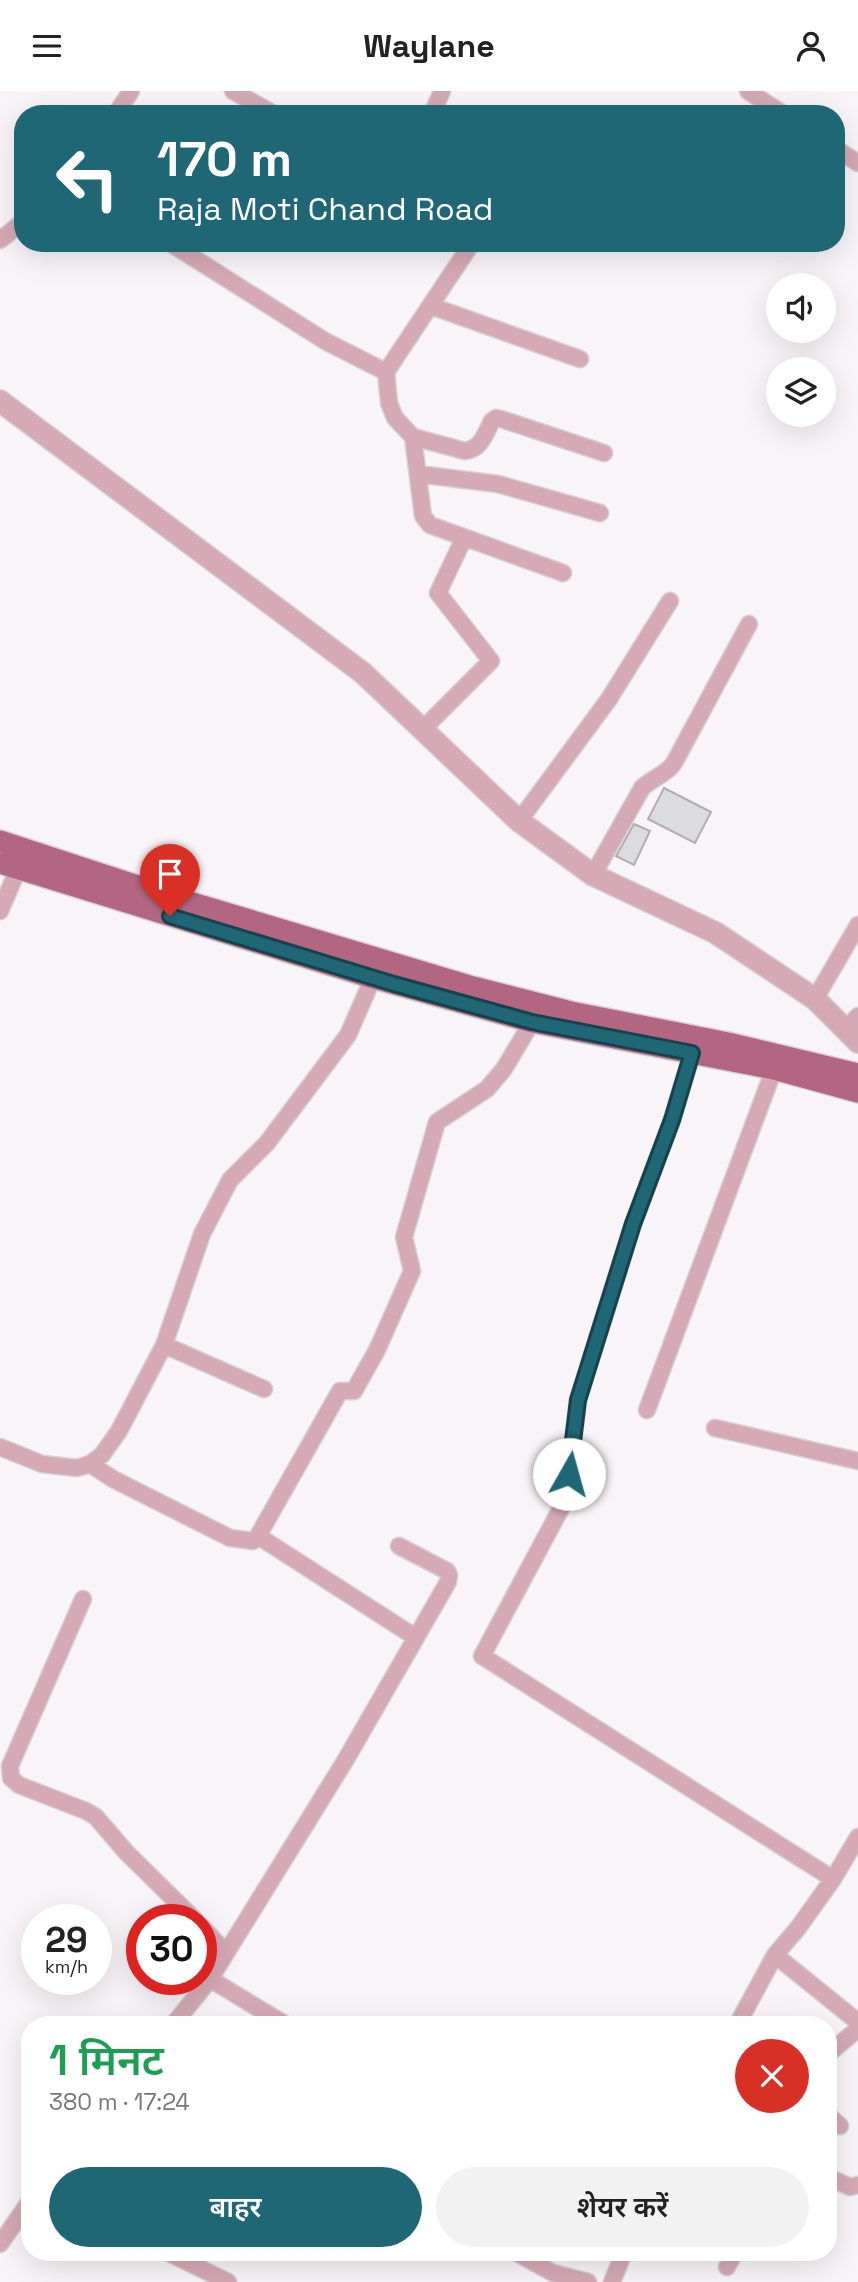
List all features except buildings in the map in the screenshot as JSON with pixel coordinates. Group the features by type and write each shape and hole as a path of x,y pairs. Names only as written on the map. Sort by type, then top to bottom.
{"main road":[{"path":"0,841 159,893 472,986 570,1012 728,1042 858,1074"},
{"path":"9,866 373,978 532,1022 774,1069 858,1092"}],"street":[{"path":"233,91 258,105"},
{"path":"748,91 769,105"},
{"path":"0,240 14,229"},
{"path":"184,252 325,341 386,372"},
{"path":"466,252 386,372 389,403 395,418 413,437 465,450 477,447 496,418 604,453"},
{"path":"431,306 580,359"},
{"path":"0,401 363,673 519,821 593,874 716,933 815,999 854,1029"},
{"path":"413,437 422,516 426,521 437,528 564,573"},
{"path":"418,474 498,484 600,513"},
{"path":"423,729 491,661 438,593 464,538"},
{"path":"519,821 608,699 670,601"},
{"path":"593,874 642,788 667,772 674,763 749,624"},
{"path":"0,911 9,866"},
{"path":"815,999 858,925"},
{"path":"0,1447 42,1464 78,1468 90,1464 102,1455 119,1431 164,1345 202,1234 230,1180 267,1143 348,1035 373,978"},
{"path":"90,1464 124,1485 230,1538 253,1541 258,1536 340,1391 354,1391 377,1350 412,1271 404,1237 437,1122 488,1089 504,1069 532,1022"},
{"path":"692,1053 672,1120 633,1224 578,1400 566,1499 482,1656 832,1879"},
{"path":"647,1410 774,1069"},
{"path":"164,1345 264,1389"},
{"path":"715,1428 858,1461"},
{"path":"258,1536 415,1637"},
{"path":"217,1968 345,1761 448,1582 450,1575 447,1571 399,1546"},
{"path":"83,1599 10,1766 11,1778 19,1785 96,1817 126,1852 179,1904"},
{"path":"742,2016 775,1955 799,1928 858,1837"},
{"path":"217,1943 226,1953"},
{"path":"775,1955 858,2022"},
{"path":"217,1983 271,2016"},
{"path":"180,2016 197,1995"},
{"path":"837,2046 858,2028"},
{"path":"837,2123 840,2126"},
{"path":"837,2181 850,2187 858,2185"},
{"path":"0,2213 17,2219"},
{"path":"0,2244 21,2213"},
{"path":"185,2261 228,2282"},
{"path":"531,2261 553,2273 589,2282"},
{"path":"612,2282 620,2261"},
{"path":"727,2267 731,2261"}],"route":[{"path":"170,916 394,984 532,1022 692,1053 672,1120 633,1224 578,1400 569,1474"}]}
